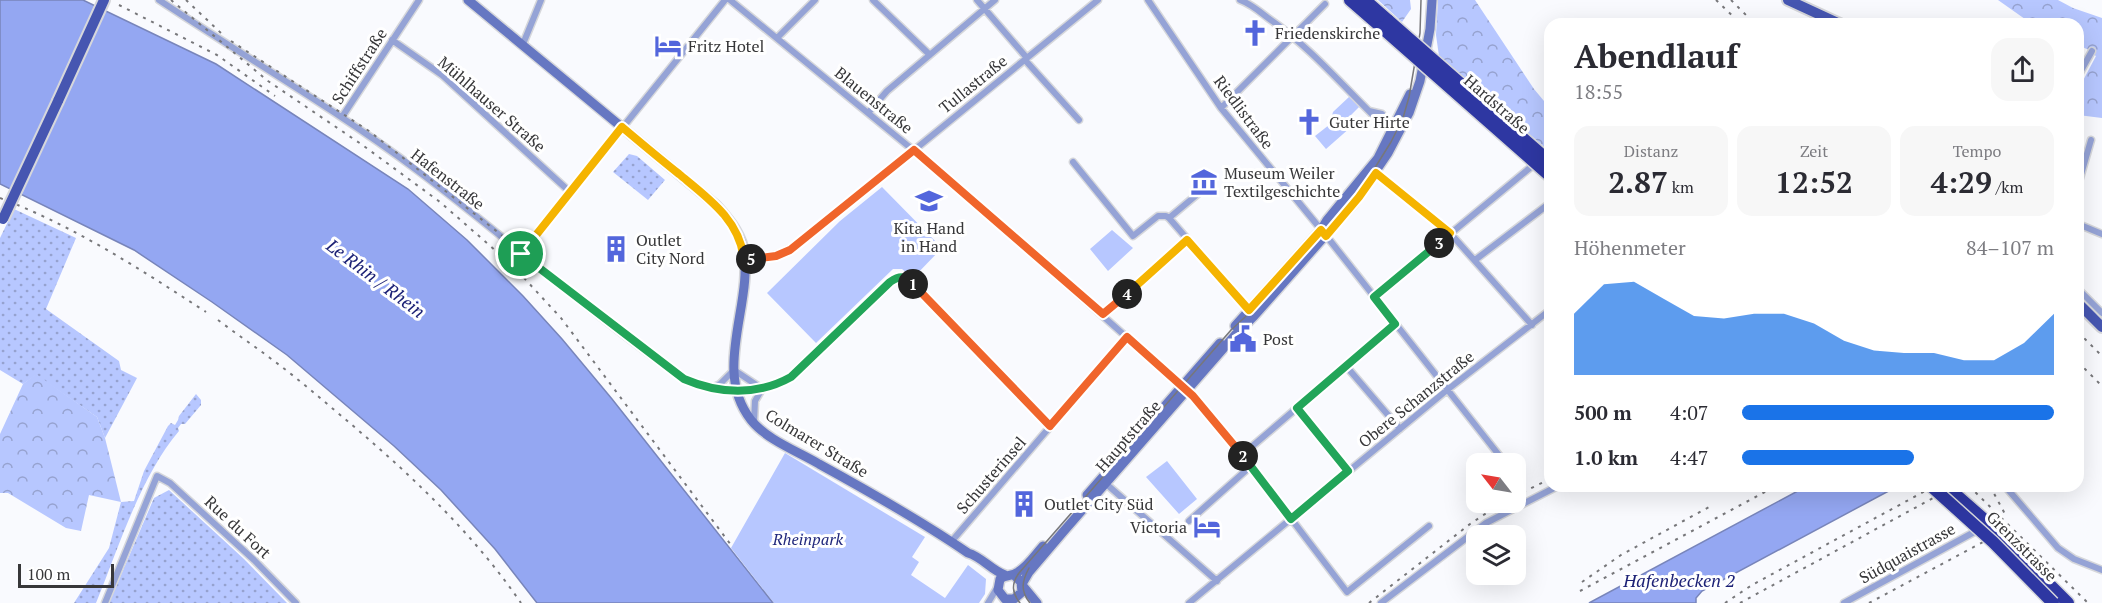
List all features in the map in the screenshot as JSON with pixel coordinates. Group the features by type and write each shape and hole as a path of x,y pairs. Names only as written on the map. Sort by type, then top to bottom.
{"highway":[{"path":"1350,0 1385,24 1544,160"},
{"path":"1365,0 1385,24 1544,170"},
{"path":"1938,492 1993,542 2053,603"},
{"path":"1953,492 1986,521 2068,603"}],"main road":[{"path":"2,222 104,0"},
{"name":"Colmarer Straße","path":"468,0 716,205 737,233 742,245 744,260 734,370 737,390 744,408 754,423 767,434 976,556 998,572 1004,580"},
{"name":"Hauptstraße","path":"1103,481 1029,572 1022,585 1022,600 1002,601 999,594 1004,580 1028,563 1323,233 1359,197 1396,140 1409,113 1420,81 1430,29 1432,0"},
{"path":"1788,0 1827,18"},
{"name":"Hauptstraße","path":"1323,233 1328,219 1378,158 1420,75"},
{"path":"2084,309 2102,327"},
{"path":"1004,580 1019,578 1037,603"}],"street":[{"name":"Hafenstraße","path":"159,0 342,117 419,172 678,375 712,389 737,390"},
{"name":"Schiffstraße","path":"342,117 419,0"},
{"path":"524,44 541,0"},
{"path":"521,254 725,0"},
{"name":"Blauenstraße","path":"730,0 914,150 1103,314 1184,388 1251,466 1347,592 1429,526"},
{"path":"777,38 815,0"},
{"path":"873,0 930,55"},
{"path":"977,0 1079,120"},
{"path":"868,113 887,91 995,0"},
{"name":"Tullastraße","path":"744,260 776,256 790,250 1098,0"},
{"name":"Riedlistraße","path":"1148,0 1221,108 1323,233"},
{"path":"1240,0 1294,36 1369,111"},
{"path":"1221,108 1325,4"},
{"name":"Mühlhauser Straße","path":"392,40 442,75 570,192"},
{"path":"2084,65 2092,51"},
{"name":"Hardstraße","path":"1420,75 1437,76 1453,83 1544,160"},
{"path":"2084,164 2091,140"},
{"path":"1073,162 1133,236 1158,216 1169,218 1252,313"},
{"path":"1374,297 1450,233 1544,162"},
{"path":"1376,173 1450,233 1532,325"},
{"path":"1169,218 1212,182"},
{"path":"1475,260 1544,208"},
{"path":"2084,226 2102,234"},
{"path":"1323,233 1497,453"},
{"path":"1103,314 1187,240"},
{"path":"737,390 762,389 791,377 890,282 897,278 906,278 1050,426"},
{"path":"2084,295 2102,312"},
{"name":"Obere Schanzstraße","path":"1189,603 1348,471 1544,315"},
{"path":"1242,455 1395,324"},
{"name":"Schusterinsel","path":"951,542 1127,337"},
{"path":"1346,366 1400,429"},
{"path":"712,389 734,370 762,389"},
{"path":"754,423 755,401 762,389"},
{"path":"1297,408 1348,471"},
{"path":"1189,521 1251,466"},
{"name":"Rue du Fort","path":"105,603 157,476 170,483 254,560 296,603"},
{"path":"1103,481 1216,580"},
{"path":"1381,603 1486,523 1546,492"},
{"name":"Grenzstrasse","path":"1945,492 1984,527 2060,603"},
{"path":"2010,492 2058,548 2074,559 2102,570"},
{"name":"Südquaistrasse","path":"1844,603 1984,527"},
{"name":"Hauptstraße","path":"988,603 1004,580"}],"green space":[{"path":"1378,0 1410,0 1411,9 1402,22"},
{"path":"1438,0 1475,0 1544,101 1544,147 1439,56 1436,35"},
{"path":"1998,0 2058,0 2102,18 2102,118 2084,116 2084,79 2096,56 2084,48 2084,18 2024,18"},
{"path":"1350,96 1360,106 1345,121 1351,127 1326,149 1315,136 1329,125 1333,112"},
{"path":"629,154 637,156 665,180 648,200 613,172"},
{"path":"882,187 942,248 913,278 902,269 893,269 816,343 767,293 840,221"},
{"path":"14,209 76,238 46,309 119,361 121,370 137,378 105,438 97,417 36,375 23,384 0,370 0,238"},
{"path":"1112,230 1133,248 1108,271 1090,249"},
{"path":"36,374 97,417 105,438 121,502 89,495 81,531 66,528 8,493 0,493 0,434 23,384"},
{"path":"196,394 201,400 201,405 185,424 181,424 178,428 179,431 153,469 132,513 96,603 74,603 109,548 121,502 134,501 144,471 168,426 171,423 175,425"},
{"name":"Rheinpark","path":"785,453 925,537 912,557 919,562 911,575 945,598 968,565 986,579 985,594 979,603 774,603 731,548"},
{"path":"1167,461 1197,499 1179,514 1146,477"},
{"path":"169,490 244,559 287,603 109,603 154,498"}],"water":[{"name":"Le Rhin / Rhein","path":"0,0 83,0 216,64 408,189 467,240 562,339 773,603 537,603 495,549 441,490 394,446 287,355 134,250 0,184"},
{"name":"Hafenbecken 2","path":"1796,492 1887,492 1702,591 1696,598 1696,603 1589,603"}],"tram line":[{"path":"1020,603 1015,596 1014,588 1019,573 1231,330 1268,296 1371,174 1403,118 1420,33 1421,0"},
{"path":"1029,568 1023,586 1030,603"}],"railway":[{"path":"171,0 268,81 361,144 440,202 512,265 561,318 731,545"},
{"path":"186,0 221,33"},
{"path":"1716,0 1735,18"},
{"path":"1731,0 1749,18"},
{"path":"119,5 217,55 275,96"},
{"path":"231,41 369,131 523,252"},
{"path":"0,198 80,235 131,264 206,312"},
{"path":"218,320 299,380 416,482 482,552 521,603"},
{"path":"2084,338 2102,356"},
{"path":"2084,368 2102,386"},
{"path":"1526,491 1544,482"},
{"path":"1580,591 1765,492"},
{"path":"1725,603 1752,585 1923,492"},
{"path":"1975,492 2088,603"},
{"path":"1993,492 2005,514"},
{"path":"1740,603 1935,497"},
{"path":"1582,582 1621,555 1709,507"},
{"path":"1369,603 1486,513"},
{"path":"1869,603 1983,542"}],"place":[{"name":"Friedenskirche","path":"1255,33"},
{"name":"Fritz Hotel","path":"668,46"},
{"name":"Guter Hirte","path":"1309,122"},
{"name":"Museum Weiler Textilgeschichte","path":"1204,182"},
{"name":"Kita Hand in Hand","path":"929,201"},
{"name":"Outlet City Nord","path":"616,249"},
{"name":"Post","path":"1243,339"},
{"name":"Outlet City Süd","path":"1024,504"},
{"name":"Victoria","path":"1207,527"}],"route":[{"path":"622,127 725,214 742,245 744,260 767,258 790,250 914,150 1103,314 1187,240 1249,310 1321,230 1326,236 1376,173 1450,233 1374,297 1395,324 1297,408 1348,471 1291,519 1193,396 1127,337 1050,426 910,280 900,277 890,282 791,377 770,387 750,391 712,389 684,379 650,355 521,254 622,127"}]}
